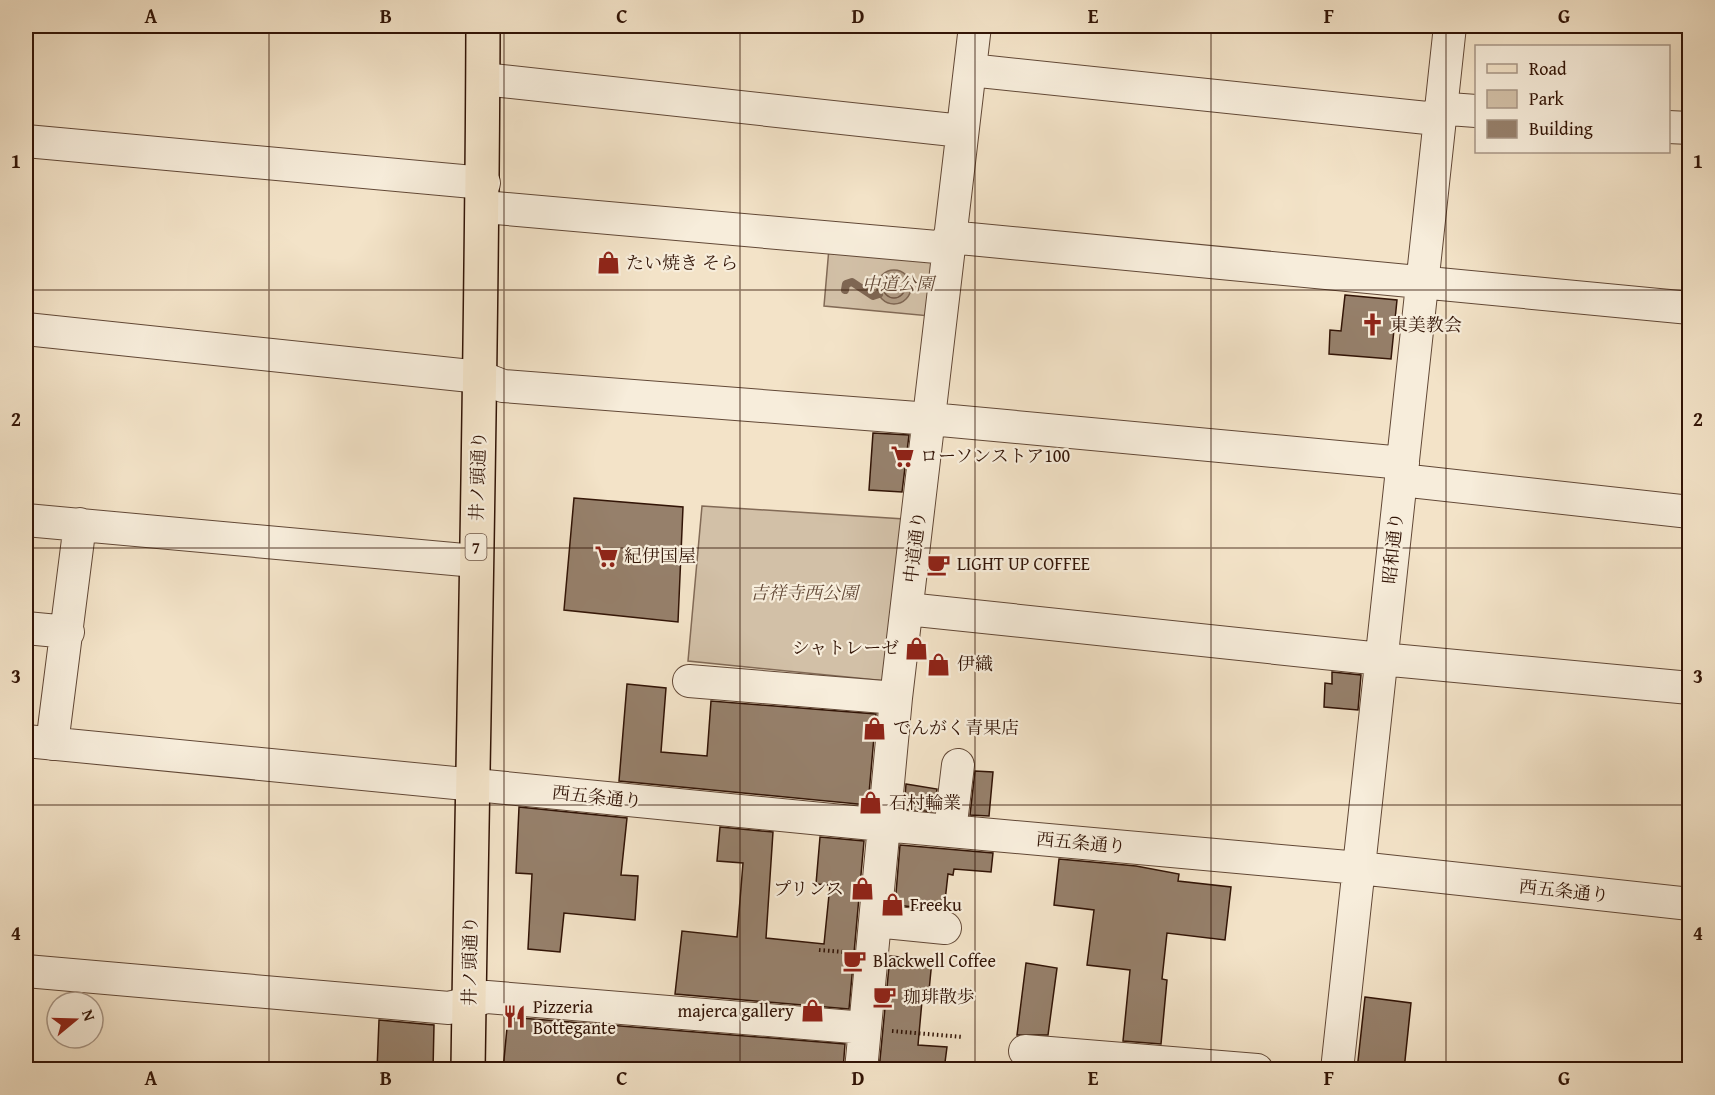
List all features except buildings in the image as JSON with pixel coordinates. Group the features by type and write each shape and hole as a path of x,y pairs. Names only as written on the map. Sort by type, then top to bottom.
{"main road":[{"name":"井ノ頭通り","path":"468,1070 475,561 484,195 483,26"}],"street":[{"name":"中道通り","path":"861,1070 896,698 975,26"},
{"name":"昭和通り","path":"1337,1070 1450,26"},
{"path":"970,70 1427,118 1449,109 1475,111"},
{"path":"483,79 962,130"},
{"path":"1670,127 1689,128"},
{"path":"26,141 484,195 949,243 1689,308"},
{"path":"26,329 480,377 503,386 930,419 1402,471 1689,512"},
{"path":"26,520 475,561"},
{"path":"39,742 68,632 80,524"},
{"path":"907,609 1381,660 1689,688"},
{"path":"26,628 68,632"},
{"path":"689,681 896,698"},
{"name":"西五条通り","path":"39,742 884,825 1359,868 1689,904"},
{"path":"950,831 958,765"},
{"path":"875,929 943,937"},
{"path":"26,971 449,1008 488,997 865,1028"},
{"path":"1025,1051 1257,1070"}],"path":[{"path":"865,1028 963,1037"}],"green space":[{"name":"中道公園","path":"829,248 935,258 930,316 824,306"},
{"name":"吉祥寺西公園","path":"702,506 904,519 887,681 688,661"}],"water":[{"path":"894,270 906,275 911,287 906,299 894,304 882,299 877,287 882,275"}],"waterway":[{"path":"845,290 846,284 852,282 873,296 879,294"}],"place":[{"name":"たい焼き そら","path":"608,263"},
{"name":"東美教会","path":"1372,325"},
{"name":"ローソンストア100","path":"902,456"},
{"name":"紀伊国屋","path":"606,556"},
{"name":"LIGHT UP COFFEE","path":"939,564"},
{"name":"シャトレーゼ","path":"917,648"},
{"name":"伊織","path":"939,664"},
{"name":"でんがく青果店","path":"875,728"},
{"name":"石村輪業","path":"871,803"},
{"name":"プリンス","path":"862,889"},
{"name":"Freeku","path":"892,905"},
{"name":"Blackwell Coffee","path":"855,961"},
{"name":"珈琲散歩","path":"885,997"},
{"name":"majerca gallery","path":"812,1011"},
{"name":"Pizzeria Bottegante","path":"515,1017"}]}
